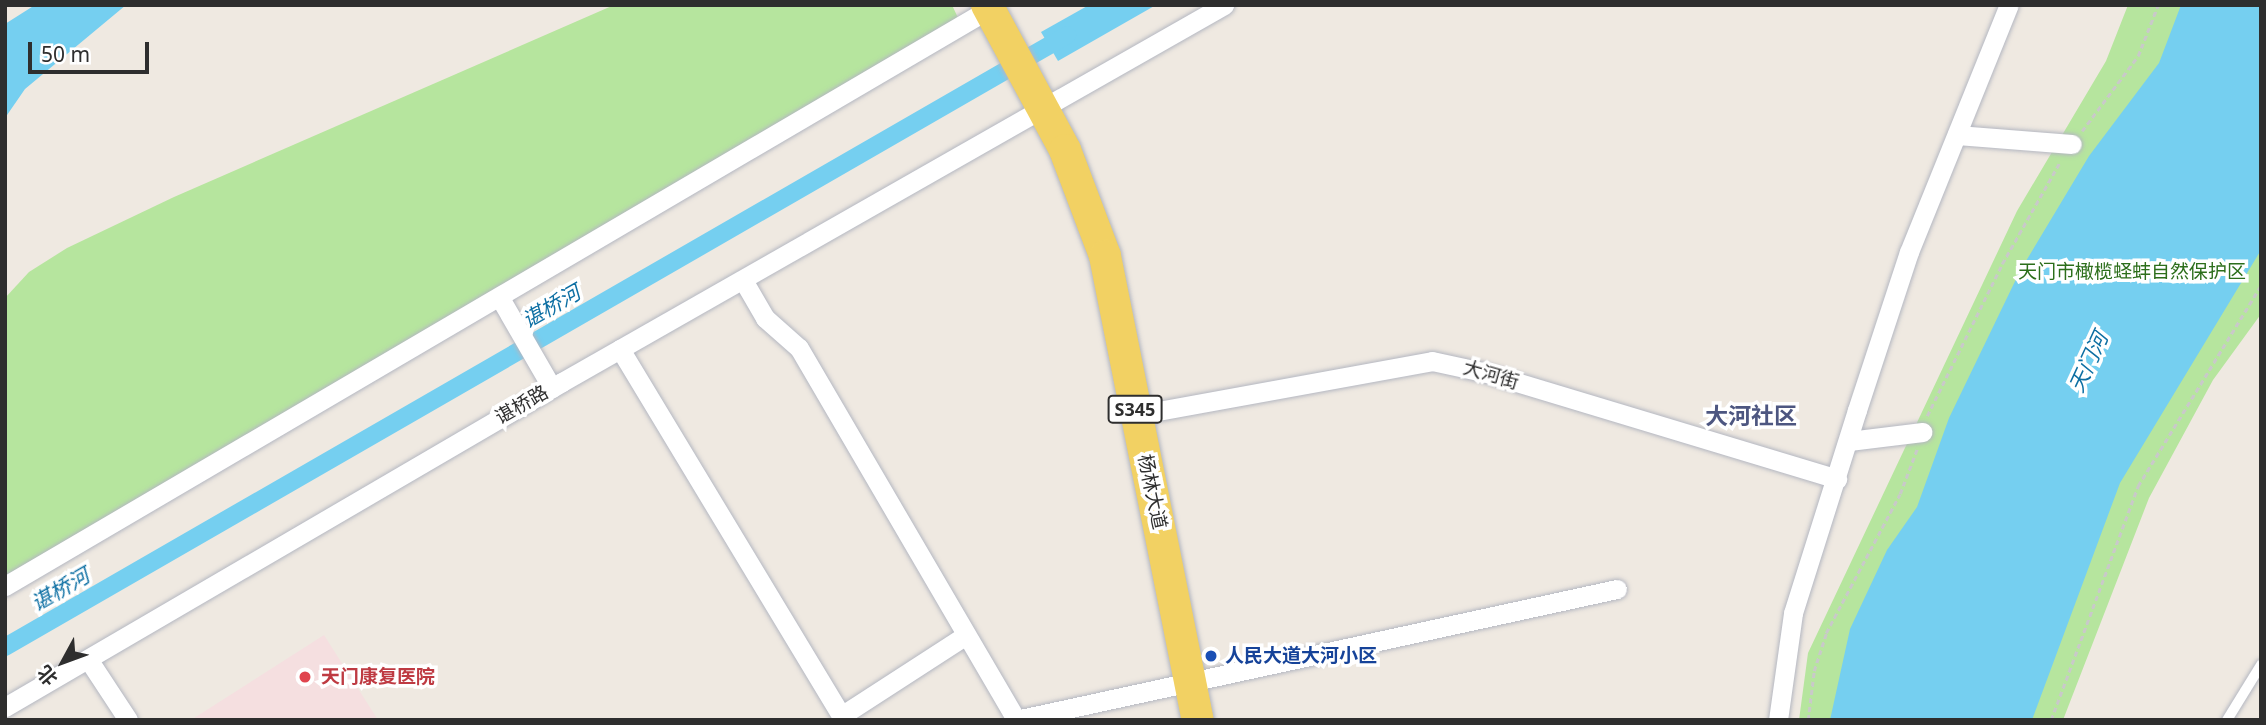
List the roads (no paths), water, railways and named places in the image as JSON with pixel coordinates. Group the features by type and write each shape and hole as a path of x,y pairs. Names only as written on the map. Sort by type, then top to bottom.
{"main road":[{"name":"S345","path":"991,13 1043,108"},
{"name":"杨林大道","path":"1043,108 1087,200 1105,256 1198,720"}],"street":[{"name":"谌桥路","path":"5,707 552,388 1224,5"},
{"path":"1778,720 1793,613 1909,252 2009,5"},
{"path":"5,586 991,13"},
{"path":"1957,135 2072,144"},
{"path":"743,280 765,318 799,348 1016,720 1617,589"},
{"path":"500,298 552,388"},
{"path":"620,349 842,718 966,635"},
{"name":"大河街","path":"1136,415 1432,361 1483,372 1836,479"},
{"path":"1849,441 1922,432"},
{"path":"88,659 128,720"}],"lane":[{"path":"2227,720 2261,665"}],"water":[{"path":"35,5 126,5 25,89 5,118 5,24"},
{"path":"1089,5 1156,5 1058,61 1041,32"},
{"name":"天门市橄榄蛏蚌自然保护区","path":"2181,5 2261,5 2261,250 2120,483 2032,720 1830,720 1850,629 1887,550 1917,507 1949,418 2020,271 2089,156 2159,63"}],"waterway":[{"name":"谌桥河","path":"5,647 1067,35"}],"place":[{"name":"人民大道大河小区","path":"1211,656"},
{"name":"天门康复医院","path":"305,677"}],"district":[{"name":"大河社区","path":"1751,415"}],"water label":[{"name":"天门河","path":"2088,362"}]}
